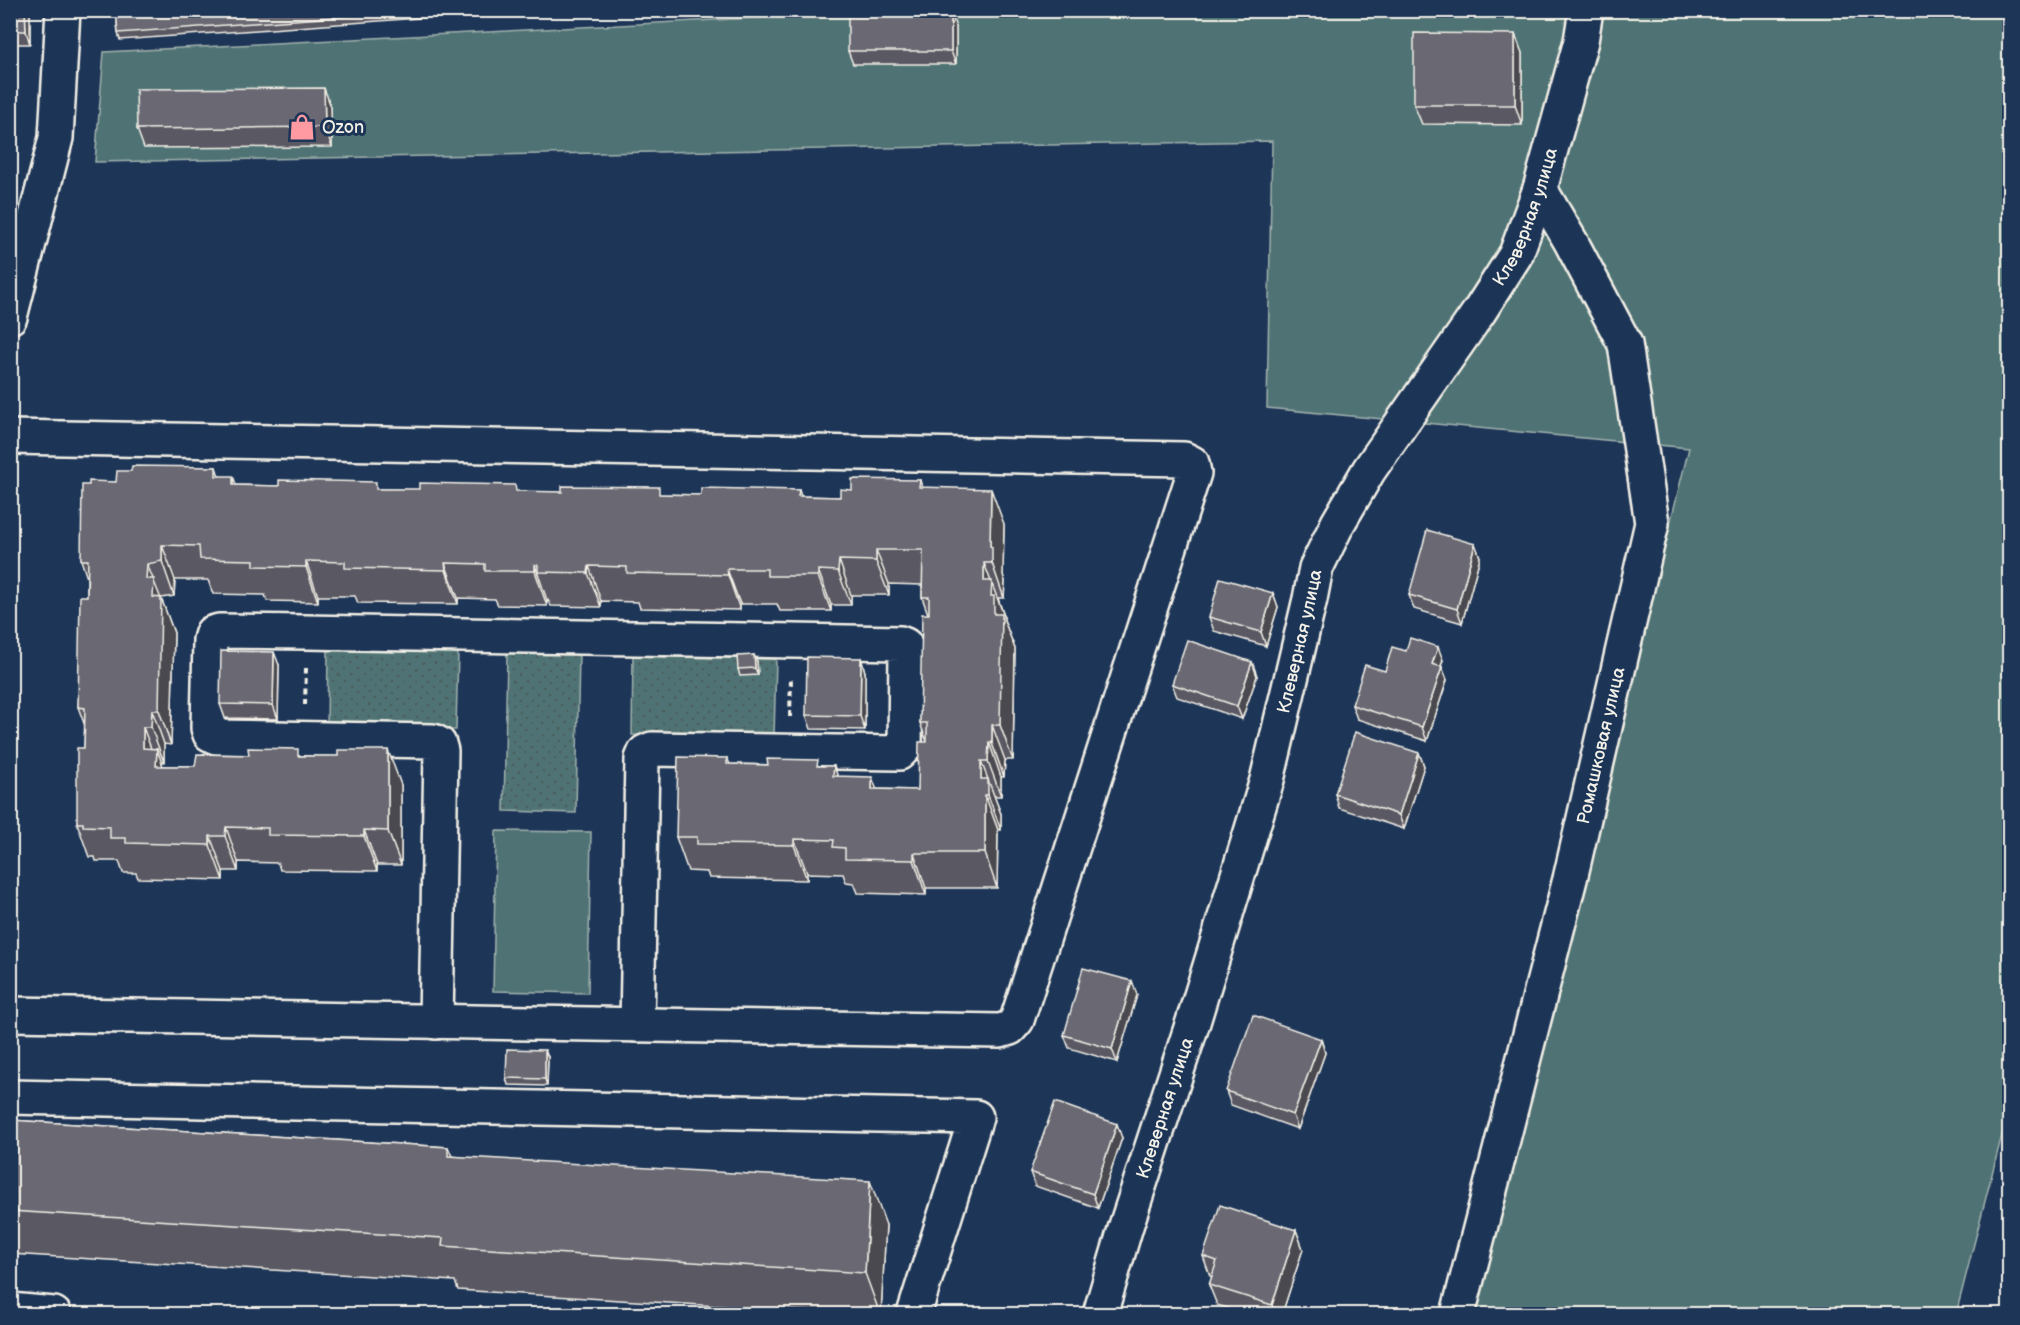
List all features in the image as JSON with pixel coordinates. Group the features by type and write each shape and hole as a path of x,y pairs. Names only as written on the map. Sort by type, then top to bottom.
{"street":[{"path":"13,300 56,138 63,10"},
{"name":"Клеверная улица","path":"1100,1314 1125,1226 1193,1022 1267,780 1316,568 1338,523 1370,470 1479,312 1516,254 1540,189 1581,41 1586,10"},
{"name":"Ромашковая улица","path":"1458,1314 1570,879 1652,523 1625,344 1540,189"},
{"path":"10,437 1184,459 1192,463 1194,472 1017,1020 1010,1028 1000,1031 10,1014"},
{"path":"436,1022 441,752 439,744 433,741 216,737 210,734 208,728 212,633 219,631 306,632 900,643 905,645 905,747 903,752 652,748 645,752 642,759 637,1025"},
{"path":"10,1097 976,1117 914,1314"},
{"path":"10,1310 54,1314"}],"path":[{"path":"304,739 306,632"},
{"path":"789,751 791,641"}],"green space":[{"path":"939,11 2009,11 2010,1104 1956,1314 1472,1314 1689,448 1267,408 1272,141 95,162 104,52 811,15"},
{"path":"328,650 458,652 456,730 327,727"},
{"path":"507,652 579,653 576,813 504,811"},
{"path":"633,656 776,659 774,738 632,735"},
{"path":"496,831 591,832 588,993 493,991"}],"building":[{"path":"10,10 25,10 26,31 10,31"},
{"path":"116,10 430,10 118,33"},
{"path":"848,14 951,14 951,51 848,51"},
{"path":"1414,33 1515,34 1515,105 1414,105"},
{"path":"324,88 325,127 137,129 136,89"},
{"path":"132,466 216,467 216,476 233,476 233,485 279,486 279,480 376,482 376,489 419,489 419,483 515,485 516,491 562,492 562,486 659,487 659,494 701,495 701,488 799,490 798,496 840,497 840,489 852,490 852,479 920,480 919,487 991,489 992,563 984,563 984,581 992,581 991,596 994,596 994,614 1002,614 1000,725 992,725 992,743 989,742 988,761 981,761 981,779 988,779 988,795 985,795 985,853 914,853 914,860 845,859 845,848 833,847 834,840 794,839 794,845 697,844 697,837 676,837 678,757 727,758 727,764 768,765 767,759 818,760 817,766 834,766 833,776 872,777 872,789 918,790 919,742 927,742 927,723 920,723 922,614 929,614 929,597 922,597 923,550 876,550 876,561 839,560 838,571 818,570 818,576 767,576 767,569 727,569 728,575 627,573 627,567 589,566 588,573 538,572 538,565 535,565 535,571 485,571 485,564 445,563 446,570 345,568 345,562 306,561 306,567 254,566 254,560 200,559 199,546 162,545 162,561 147,564 146,579 154,579 153,597 161,598 159,710 152,710 151,727 143,727 143,748 157,749 156,766 195,766 197,754 249,755 248,748 298,749 298,756 338,756 338,750 388,750 388,831 364,830 364,836 268,835 268,828 226,827 225,836 210,836 210,845 126,843 126,838 110,838 110,827 83,826 83,823 77,823 77,748 84,748 85,708 78,707 80,596 87,596 88,560 81,560 82,485 89,485 89,481 116,482 117,471 131,471"},
{"path":"1427,530 1475,544 1457,609 1409,595"},
{"path":"1220,578 1273,593 1261,632 1209,617"},
{"path":"1410,638 1438,647 1432,664 1442,667 1422,727 1352,705 1365,665 1385,671 1392,647 1406,651"},
{"path":"1187,640 1252,662 1237,706 1172,684"},
{"path":"221,651 274,652 273,705 220,704"},
{"path":"754,655 755,668 738,669 737,656"},
{"path":"807,657 861,658 860,716 806,715"},
{"path":"1355,732 1419,753 1399,815 1335,794"},
{"path":"1083,968 1132,981 1112,1049 1064,1035"},
{"path":"1253,1015 1321,1039 1293,1115 1226,1091"},
{"path":"507,1049 545,1050 545,1079 506,1078"},
{"path":"1055,1102 1117,1124 1093,1194 1030,1172"},
{"path":"10,1120 448,1147 448,1156 870,1181 865,1273 442,1246 443,1238 10,1211"},
{"path":"1220,1205 1296,1230 1272,1305 1209,1285 1217,1261 1203,1256"}],"place":[{"name":"Ozon","path":"302,127"}]}
